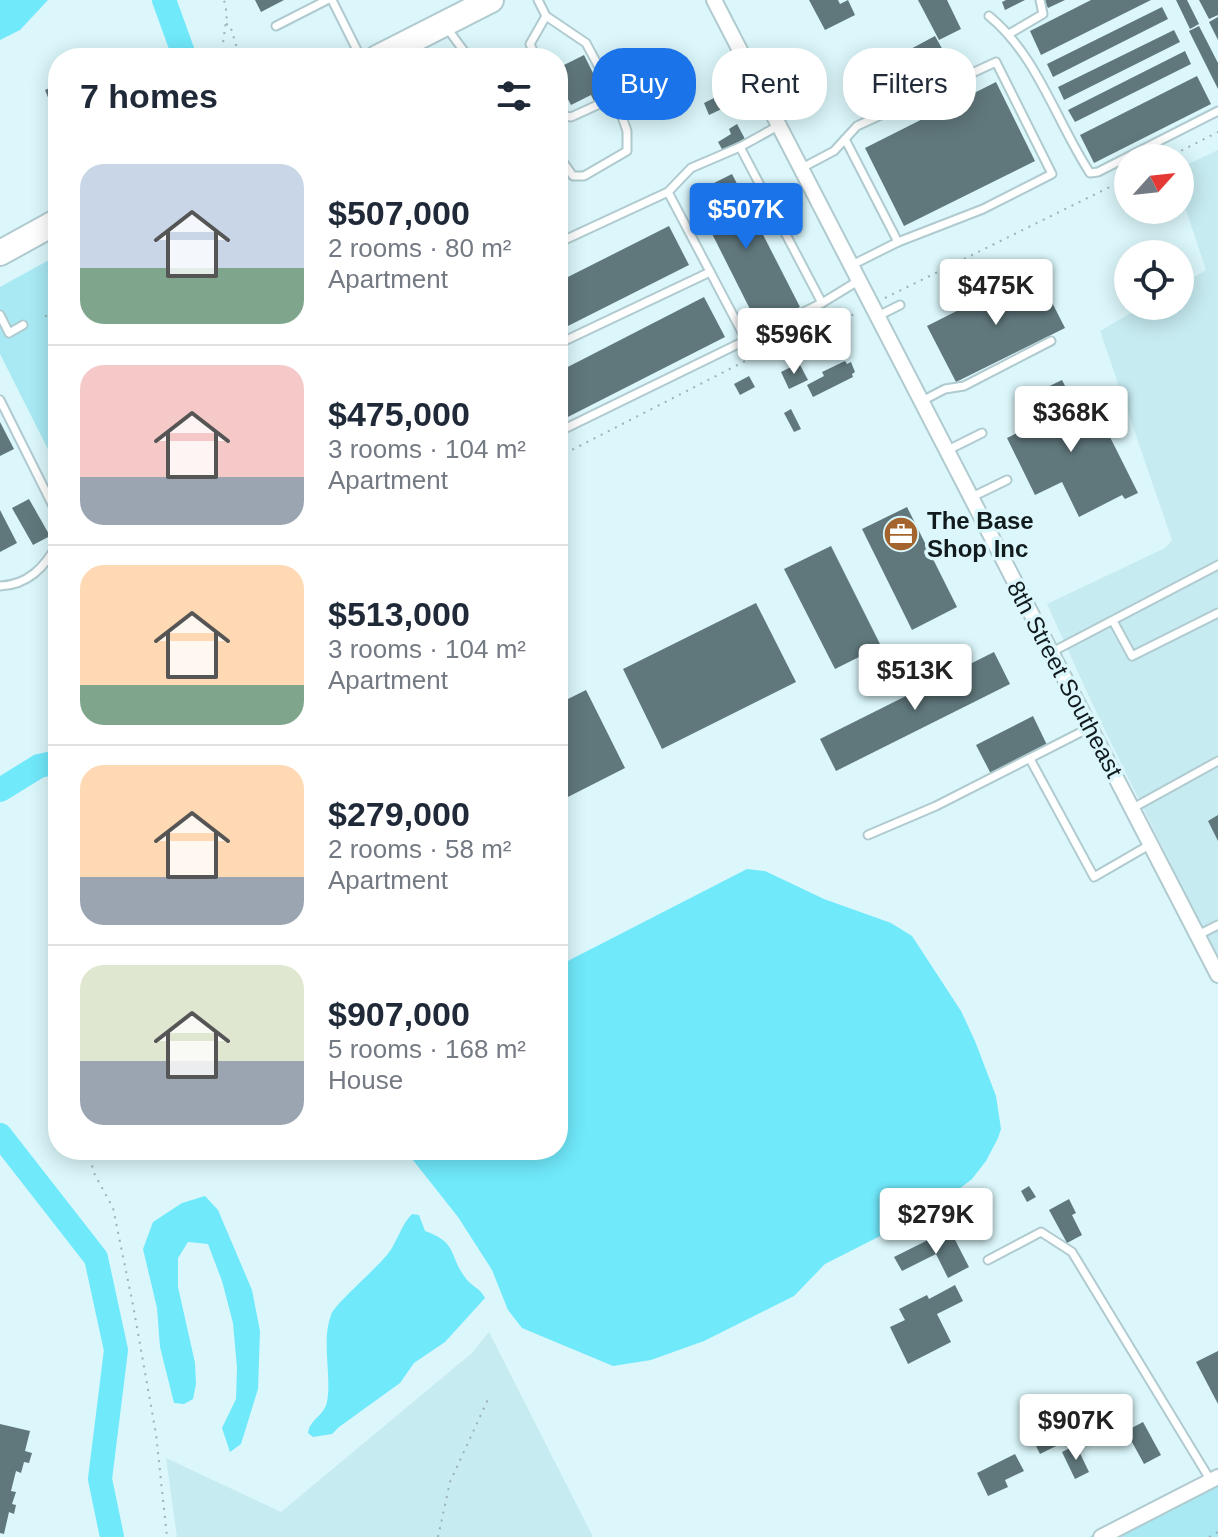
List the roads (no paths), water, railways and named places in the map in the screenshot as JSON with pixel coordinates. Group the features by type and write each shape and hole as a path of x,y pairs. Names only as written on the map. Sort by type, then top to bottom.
{"highway":[{"path":"396,48 481,2"},
{"path":"0,253 48,227"}],"street":[{"name":"8th Street Southeast","path":"714,0 1218,975"},
{"path":"1101,1537 1214,1479"}],"lane":[{"path":"276,26 329,0 355,48"},
{"path":"538,0 546,16 586,43 592,54"},
{"path":"1009,34 1043,14 1040,0"},
{"path":"532,48 530,44 546,16"},
{"path":"989,16 1009,34 1025,57 1090,173 1098,172 1218,111"},
{"path":"444,23 462,48"},
{"path":"800,169 834,151 857,126 996,62 1052,174 983,209 898,242 850,266"},
{"path":"568,116 592,107"},
{"path":"568,169 573,176 584,176 627,151 627,131 623,120"},
{"path":"568,238 668,192 691,168 778,126"},
{"path":"845,139 898,242"},
{"path":"740,147 822,303"},
{"path":"668,192 745,338"},
{"path":"568,339 710,272"},
{"path":"568,427 822,303 858,281"},
{"path":"873,312 900,305"},
{"path":"0,315 9,333 23,325"},
{"path":"920,402 945,389 964,386 1051,341"},
{"path":"0,400 48,496"},
{"path":"946,451 982,433"},
{"path":"970,498 1007,480"},
{"path":"0,586 24,582 48,560"},
{"path":"1052,652 1218,565"},
{"path":"1113,621 1132,656 1218,613"},
{"path":"868,835 936,806 1091,727"},
{"path":"1030,759 1094,877 1151,844"},
{"path":"1133,808 1218,761"},
{"path":"1198,935 1218,925"},
{"path":"988,1260 1041,1232 1072,1252 1214,1479"}],"waterway":[{"path":"164,0 181,48"},
{"path":"0,790 39,766 48,764"},
{"path":"0,1135 96,1258 116,1350 100,1479 112,1537"}],"place":[{"name":"The Base Shop Inc","path":"901,534"}]}
